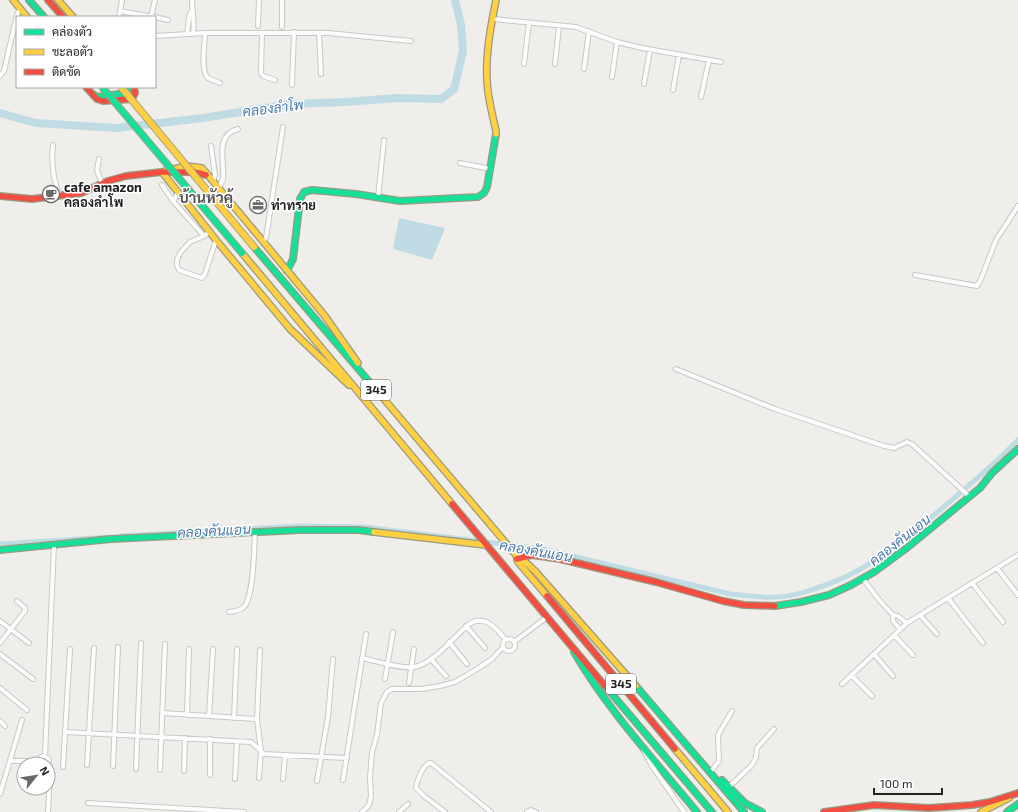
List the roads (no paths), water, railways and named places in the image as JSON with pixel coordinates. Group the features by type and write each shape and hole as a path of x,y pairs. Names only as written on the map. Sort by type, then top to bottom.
{"main road":[{"path":"13,0 26,16"},
{"path":"29,0 43,16"},
{"path":"48,0 61,16"},
{"path":"58,0 72,16"},
{"path":"287,271 293,259 300,199 304,192 312,190 400,201 478,197 484,193 487,187 496,131 488,92 487,74 489,35 496,0"},
{"path":"87,88 97,100 103,101 132,99 136,91 134,88"},
{"name":"345","path":"103,88 359,392 471,528 712,812"},
{"name":"345","path":"122,88 254,247 517,556 728,812"},
{"path":"91,93 98,97 126,93 129,88"},
{"path":"0,196 32,199 81,193 126,176 156,172 174,174 194,171 211,179 316,306 380,396"},
{"path":"162,172 283,322 348,385 359,392"},
{"path":"310,312 317,309 316,306"},
{"path":"283,322 290,321 291,312"},
{"path":"517,556 536,555 560,559 656,582 723,601 744,605 778,606 802,602 829,595 863,579 874,572 908,547 980,488 992,473 1018,449"},
{"path":"0,550 111,539 300,530 358,530 485,544"},
{"name":"345","path":"517,556 535,571 745,812"},
{"name":"345","path":"567,641 595,685 696,812"},
{"path":"658,711 743,802 762,812"},
{"path":"824,812 874,805 929,808 972,806 1018,793"},
{"path":"981,812 1018,793"},
{"path":"1007,812 1018,804"}],"street":[{"path":"119,16 122,0"},
{"path":"153,16 155,0"},
{"path":"192,0 194,20 193,33"},
{"path":"258,26 259,0"},
{"path":"282,0 282,27"},
{"path":"17,16 20,8"},
{"path":"120,11 148,16"},
{"path":"187,34 189,18 192,12"},
{"path":"156,18 168,20"},
{"path":"493,18 576,27 617,42 650,50 721,62"},
{"path":"0,76 4,71 16,19"},
{"path":"524,64 529,23"},
{"path":"555,64 559,26"},
{"path":"584,69 589,31"},
{"path":"205,32 204,72 210,79 220,83"},
{"path":"156,36 205,32 319,32 410,41"},
{"path":"262,32 261,73 263,76 275,80"},
{"path":"292,85 294,32"},
{"path":"319,32 321,74"},
{"path":"612,77 617,42"},
{"path":"644,84 650,50"},
{"path":"673,90 679,55"},
{"path":"702,96 709,60"},
{"path":"263,241 266,238 283,127"},
{"path":"219,188 223,180 222,158 224,141 232,130 238,129"},
{"path":"378,198 384,140"},
{"path":"53,145 51,158 52,166 60,196"},
{"path":"211,146 215,175 211,179"},
{"path":"98,158 97,170 102,184"},
{"path":"460,163 490,169"},
{"path":"162,185 173,201 204,236"},
{"path":"173,201 178,193"},
{"path":"915,275 977,286 996,240 1018,206"},
{"path":"209,232 204,236 190,242 180,253 176,260 179,270 202,278 205,274 216,240"},
{"path":"676,369 775,409 884,446 894,448 906,442 912,444 969,496"},
{"path":"229,612 241,609 249,598 252,580 255,532"},
{"path":"45,756 54,544"},
{"path":"842,684 907,623 1018,555"},
{"path":"997,568 1018,595"},
{"path":"863,579 893,615 898,616 907,623"},
{"path":"972,583 1003,622"},
{"path":"948,598 984,643"},
{"path":"0,643 26,609 16,601"},
{"path":"893,615 893,621 900,629"},
{"path":"920,615 937,634"},
{"path":"514,642 547,617"},
{"path":"362,658 414,667 431,659 466,626 476,620 483,621 494,627 506,640 510,639 514,642"},
{"path":"0,621 29,643"},
{"path":"466,626 484,648"},
{"path":"385,679 393,632"},
{"path":"343,780 366,634"},
{"path":"894,635 913,655"},
{"path":"362,812 369,805 371,796 370,771 372,752 377,735 381,703 387,692 392,689 421,689 455,682 492,659 503,647 503,643 506,640"},
{"path":"449,642 467,664"},
{"path":"503,647 507,652 511,652 515,648 514,642"},
{"path":"136,769 141,643"},
{"path":"160,770 166,644"},
{"path":"112,766 118,646"},
{"path":"87,765 94,648"},
{"path":"63,766 70,649"},
{"path":"187,715 189,649"},
{"path":"210,716 213,649"},
{"path":"408,683 414,649"},
{"path":"234,718 237,650"},
{"path":"259,778 261,751 257,719 260,650"},
{"path":"0,654 33,679"},
{"path":"874,654 893,676"},
{"path":"317,781 328,716 333,659"},
{"path":"431,659 446,676"},
{"path":"851,676 872,696"},
{"path":"0,688 27,710"},
{"path":"712,770 719,761 719,732 732,711"},
{"path":"163,713 257,719"},
{"path":"0,794 22,720"},
{"path":"0,721 5,726"},
{"path":"729,787 752,765 756,757 757,748 774,730"},
{"path":"65,732 251,742 264,754 346,758"},
{"path":"184,771 186,738"},
{"path":"210,739 210,775"},
{"path":"235,779 237,741"},
{"path":"640,742 652,766 684,812"},
{"path":"283,779 285,755"},
{"path":"10,760 16,760"},
{"path":"445,812 416,788 424,767 429,763 431,763 491,812"},
{"path":"48,812 49,796"},
{"path":"88,803 244,812"},
{"path":"399,812 408,804"},
{"path":"527,812 531,810 536,812"}],"water":[{"path":"399,218 445,228 432,260 393,249"}],"waterway":[{"name":"คลองลำโพ","path":"0,113 36,123 116,128 203,118 289,104 397,98 441,99 454,89 463,51 461,25 455,0"},
{"name":"คลองคันแอน","path":"120,536 299,526 365,527 543,549 730,594 764,597 784,596 802,593 829,584 846,577 877,559 905,539 956,497 1018,440"},
{"name":"คลองคันแอน","path":"0,544 110,537"}],"place":[{"name":"cafe amazon คลองลำโพ","path":"51,194"},
{"name":"ท่าทราย","path":"258,205"}],"district":[{"name":"บ้านหัวคู้","path":"206,198"}]}
